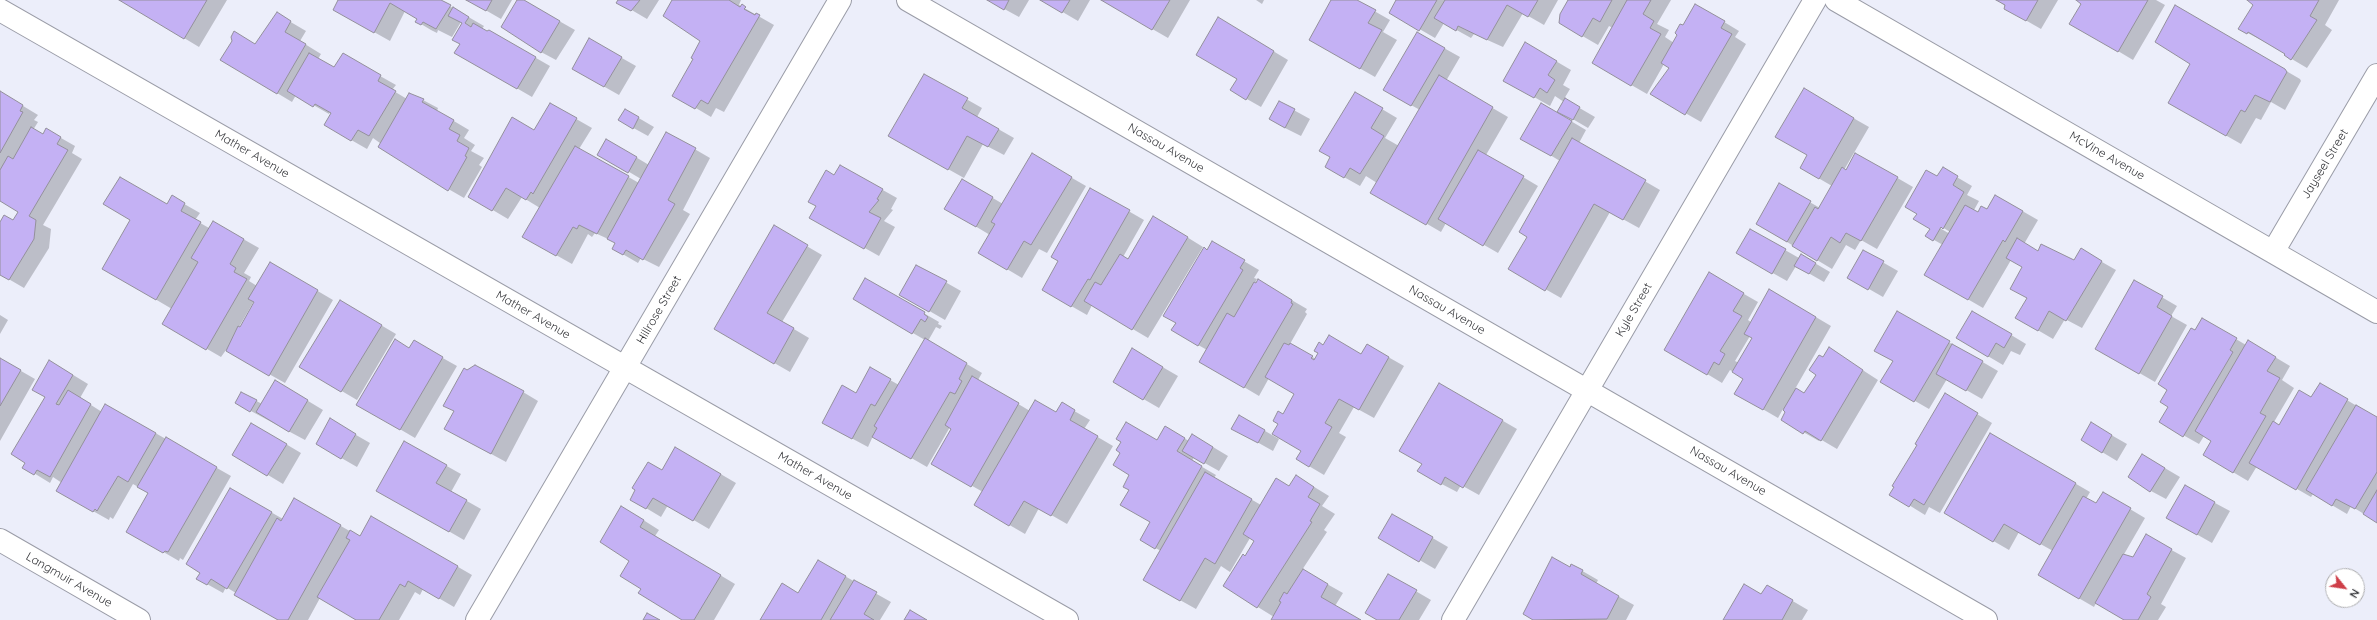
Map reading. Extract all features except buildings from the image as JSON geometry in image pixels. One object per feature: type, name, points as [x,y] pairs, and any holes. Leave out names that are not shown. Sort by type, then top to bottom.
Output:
[{"type":"street","name":"Hillrose Street","points":[[477,620],[626,368],[840,0]]},
{"type":"street","name":"Nassau Avenue","points":[[908,0],[1986,620]]},
{"type":"street","name":"Kyle Street","points":[[1453,620],[1815,0]]},
{"type":"street","name":"McVine Avenue","points":[[1836,0],[2377,312]]},
{"type":"street","name":"Mather Avenue","points":[[0,10],[1067,620]]},
{"type":"street","name":"Jayseel Street","points":[[2273,252],[2377,75]]},
{"type":"street","name":"Langmuir Avenue","points":[[0,540],[139,620]]}]
